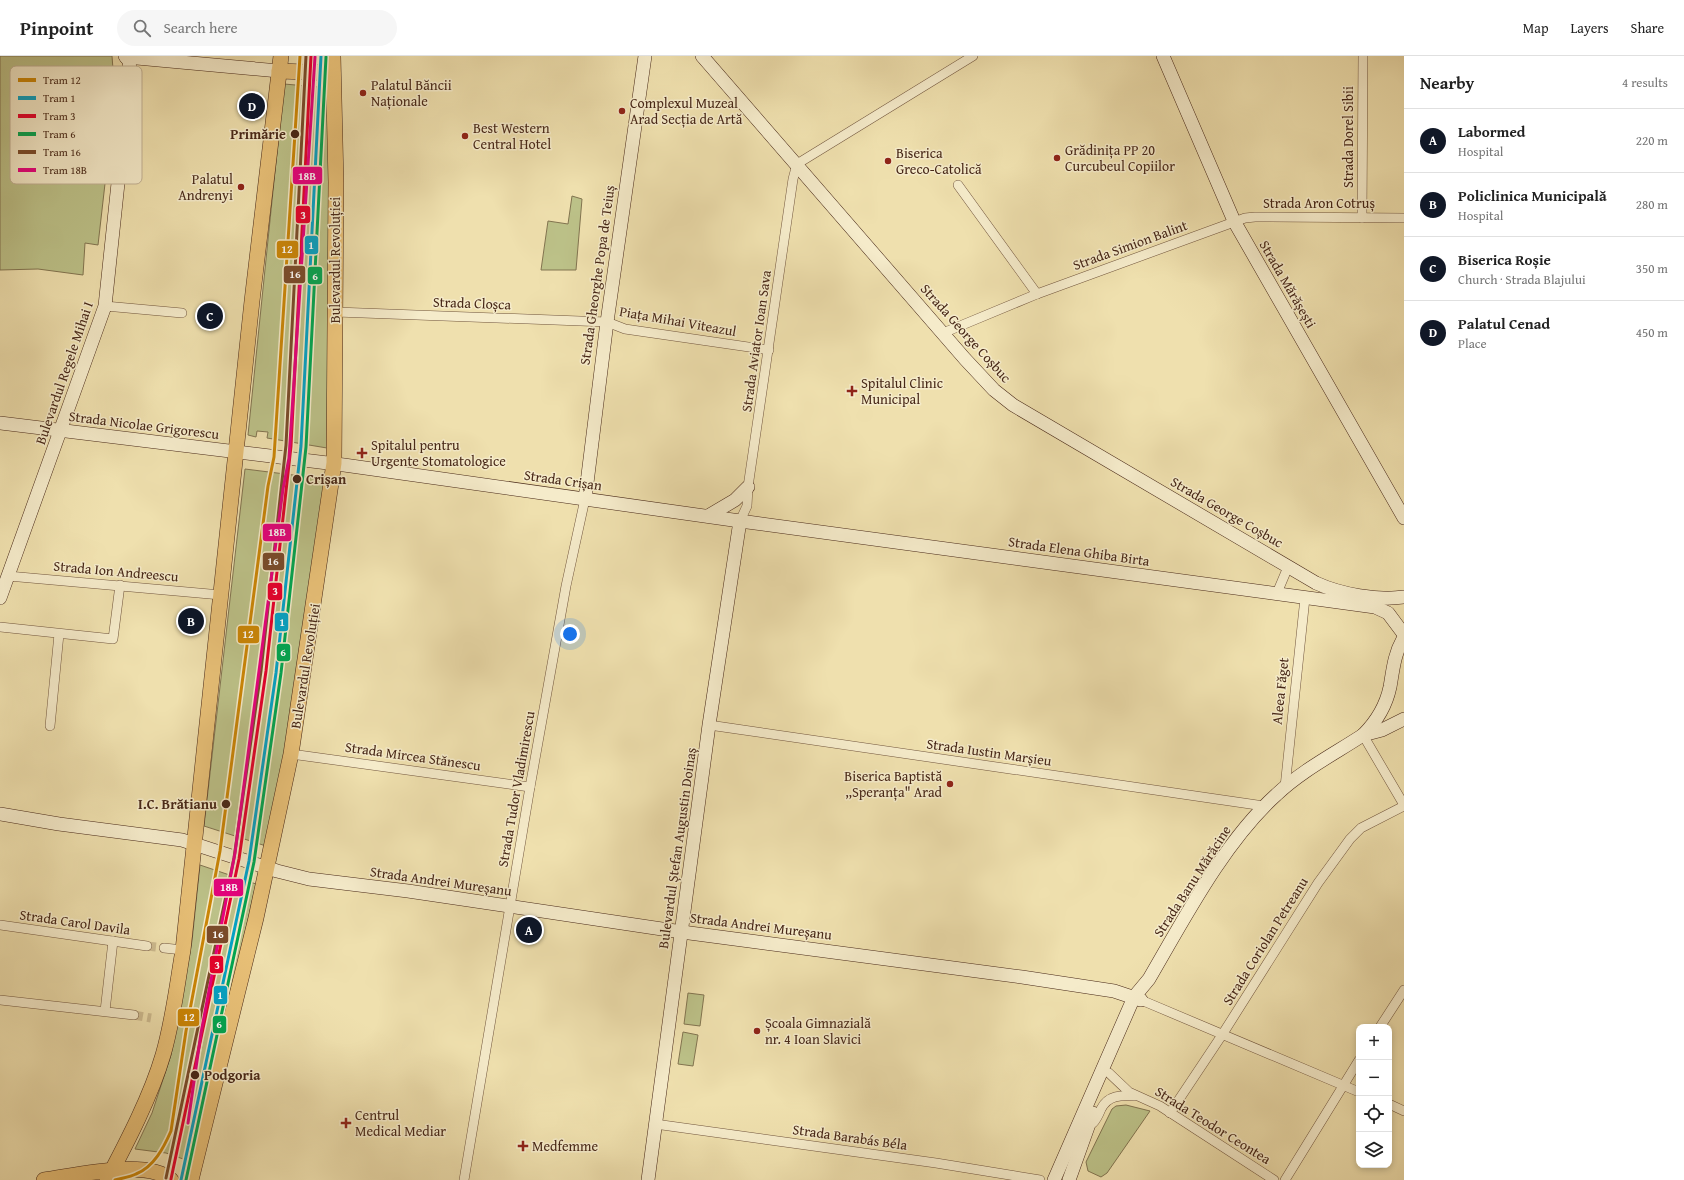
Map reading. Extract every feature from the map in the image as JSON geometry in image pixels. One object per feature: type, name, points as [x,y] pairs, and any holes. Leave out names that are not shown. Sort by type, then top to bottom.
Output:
[{"type":"main road","points":[[125,56],[280,63],[333,73]]},
{"type":"main road","name":"Bulevardul Regele Mihai I","points":[[125,56],[129,61],[130,66]]},
{"type":"main road","name":"Bulevardul Revoluției","points":[[191,1180],[267,868],[291,754],[334,464],[336,182],[333,56]]},
{"type":"main road","name":"Strada Gheorghe Popa de Teiuș","points":[[585,499],[607,322],[645,56]]},
{"type":"main road","name":"Strada George Coșbuc","points":[[702,56],[981,377],[994,390],[1018,408],[1316,584],[1329,589],[1376,598],[1404,597]]},
{"type":"main road","name":"Strada Mărășești","points":[[1163,56],[1234,222],[1404,518]]},
{"type":"main road","points":[[109,1175],[151,1088],[162,1056],[171,1021],[183,950],[220,595],[267,166],[280,63]]},
{"type":"main road","name":"Bulevardul Regele Mihai I","points":[[0,598],[62,430],[105,306],[118,184]]},
{"type":"main road","name":"Strada Nicolae Grigorescu","points":[[0,423],[236,452]]},
{"type":"main road","points":[[236,452],[334,464]]},
{"type":"main road","name":"Strada Crișan","points":[[334,464],[740,521]]},
{"type":"main road","points":[[708,516],[735,500],[748,487]]},
{"type":"main road","name":"Strada Elena Ghiba Birta","points":[[740,521],[1379,608],[1391,617],[1403,632]]},
{"type":"main road","name":"Bulevardul Ștefan Augustin Doinaș","points":[[648,1180],[709,725],[740,521]]},
{"type":"main road","points":[[1403,632],[1404,660]]},
{"type":"main road","name":"Strada Banu Mărăcine","points":[[1054,1180],[1137,998],[1226,853],[1264,806],[1285,787],[1363,736],[1373,725],[1381,712],[1390,689],[1395,654],[1403,632]]},
{"type":"main road","name":"Strada Banu Mărăcine","points":[[1363,736],[1382,730],[1404,719]]},
{"type":"main road","points":[[0,814],[195,844],[267,868]]},
{"type":"main road","name":"Strada Andrei Mureșanu","points":[[267,868],[309,879],[408,891],[682,932],[923,963],[1114,991],[1137,998]]},
{"type":"main road","name":"Strada Banu Mărăcine","points":[[1069,1180],[1137,998]]},
{"type":"main road","points":[[44,1180],[152,1170],[163,1174],[171,1180]]},
{"type":"street","points":[[797,164],[973,56]]},
{"type":"street","name":"Strada Dorel Sibii","points":[[1362,218],[1363,56]]},
{"type":"street","name":"Strada Aviator Ioan Sava","points":[[740,521],[747,506],[748,487],[793,179],[797,164]]},
{"type":"street","points":[[958,185],[1037,294]]},
{"type":"street","name":"Strada Aron Cotruș","points":[[1234,222],[1255,217],[1404,218]]},
{"type":"street","name":"Strada Simion Balint","points":[[943,333],[1037,294],[1234,222]]},
{"type":"street","points":[[105,306],[182,313]]},
{"type":"street","name":"Strada Cloșca","points":[[336,312],[607,322]]},
{"type":"street","name":"Piața Mihai Viteazul","points":[[607,322],[625,329],[769,350]]},
{"type":"street","name":"Strada Tudor Vladimirescu","points":[[464,1180],[530,787],[566,586],[585,499]]},
{"type":"street","points":[[1277,593],[1288,567]]},
{"type":"street","name":"Strada Ion Andreescu","points":[[8,576],[220,595]]},
{"type":"street","points":[[0,627],[113,639],[120,585]]},
{"type":"street","name":"Aleea Făget","points":[[1285,787],[1295,680],[1305,598]]},
{"type":"street","points":[[50,726],[59,634]]},
{"type":"street","name":"Strada Iustin Marșieu","points":[[709,725],[1264,806]]},
{"type":"street","name":"Strada Coriolan Petreanu","points":[[1170,1113],[1222,1035],[1318,883],[1350,839],[1361,828],[1404,806],[1363,736]]},
{"type":"street","name":"Strada Mircea Stănescu","points":[[291,754],[530,787]]},
{"type":"street","name":"Strada Carol Davila","points":[[0,925],[147,946]]},
{"type":"street","points":[[105,1011],[113,941]]},
{"type":"street","points":[[164,948],[183,950]]},
{"type":"street","points":[[1382,1024],[1404,990]]},
{"type":"street","points":[[1137,998],[1356,1091]]},
{"type":"street","points":[[0,1000],[134,1015]]},
{"type":"street","points":[[1285,1180],[1356,1065]]},
{"type":"street","name":"Strada Teodor Ceontea","points":[[1109,1073],[1123,1088],[1170,1113],[1274,1180]]},
{"type":"street","name":"Strada Teodor Ceontea","points":[[1088,1126],[1096,1120],[1108,1099],[1120,1096],[1136,1096]]},
{"type":"street","points":[[1392,1105],[1404,1111]]},
{"type":"street","name":"Strada Barabás Béla","points":[[655,1124],[936,1163],[1040,1180]]},
{"type":"green space","points":[[0,56],[112,56],[113,66],[10,66],[10,184],[105,184],[98,245],[85,243],[83,275],[38,269],[0,270]]},
{"type":"green space","points":[[284,84],[330,88],[327,448],[267,438],[268,432],[257,431],[256,437],[248,435]]},
{"type":"green space","points":[[572,196],[582,199],[576,270],[541,270],[548,221],[568,224]]},
{"type":"green space","points":[[245,469],[325,479],[288,748],[266,846],[204,826]]},
{"type":"green space","points":[[200,865],[256,884],[220,1044],[189,1161],[166,1153],[135,1149],[152,1113],[171,1055],[192,941]]},
{"type":"green space","points":[[688,993],[704,995],[700,1026],[684,1024]]},
{"type":"green space","points":[[683,1032],[698,1035],[693,1066],[678,1064]]},
{"type":"green space","points":[[1126,1105],[1150,1111],[1107,1173],[1101,1177],[1088,1171],[1086,1162],[1112,1109],[1116,1106]]},
{"type":"tunnel","points":[[147,946],[164,948]]},
{"type":"tunnel","points":[[134,1015],[151,1018]]},
{"type":"tram line","name":"12","points":[[115,1180],[134,1175],[148,1167],[162,1150],[171,1131],[186,1031],[220,851],[268,486],[274,457],[300,56]]},
{"type":"tram line","name":"16","points":[[166,1178],[234,858],[261,671],[286,445],[306,56]]},
{"type":"tram line","name":"3","points":[[171,1179],[239,859],[266,671],[291,446],[311,56]]},
{"type":"tram line","name":"1","points":[[181,1180],[249,861],[276,673],[301,446],[321,56]]},
{"type":"tram line","name":"18B","points":[[188,1123],[201,1033],[235,853],[283,489],[289,458],[315,57]]},
{"type":"tram line","name":"6","points":[[186,1180],[254,862],[281,673],[306,447],[326,57]]},
{"type":"place","name":"Palatul Băncii Naționale","points":[[363,93]]},
{"type":"place","name":"Palatul Cenad","points":[[252,106]]},
{"type":"place","name":"Complexul Muzeal Arad Secția de Artă","points":[[622,111]]},
{"type":"place","name":"Primărie","points":[[295,134]]},
{"type":"place","name":"Best Western Central Hotel","points":[[465,136]]},
{"type":"place","name":"Grădinița PP 20 Curcubeul Copiilor","points":[[1057,158]]},
{"type":"place","name":"Biserica Greco-Catolică","points":[[888,161]]},
{"type":"place","name":"Palatul Andrenyi","points":[[241,187]]},
{"type":"place","name":"Biserica Roșie","points":[[210,316]]},
{"type":"place","name":"Spitalul Clinic Municipal","points":[[852,391]]},
{"type":"place","name":"Spitalul pentru Urgente Stomatologice","points":[[362,453]]},
{"type":"place","name":"Crișan","points":[[297,479]]},
{"type":"place","name":"Policlinica Municipală","points":[[191,621]]},
{"type":"place","name":"Biserica Baptistă ,,Speranța\" Arad","points":[[950,784]]},
{"type":"place","name":"I.C. Brătianu","points":[[226,804]]},
{"type":"place","name":"Labormed","points":[[529,930]]},
{"type":"place","name":"Școala Gimnazială nr. 4 Ioan Slavici","points":[[757,1031]]},
{"type":"place","name":"Podgoria","points":[[195,1075]]},
{"type":"place","name":"Centrul Medical Mediar","points":[[346,1123]]},
{"type":"place","name":"Medfemme","points":[[523,1146]]}]
